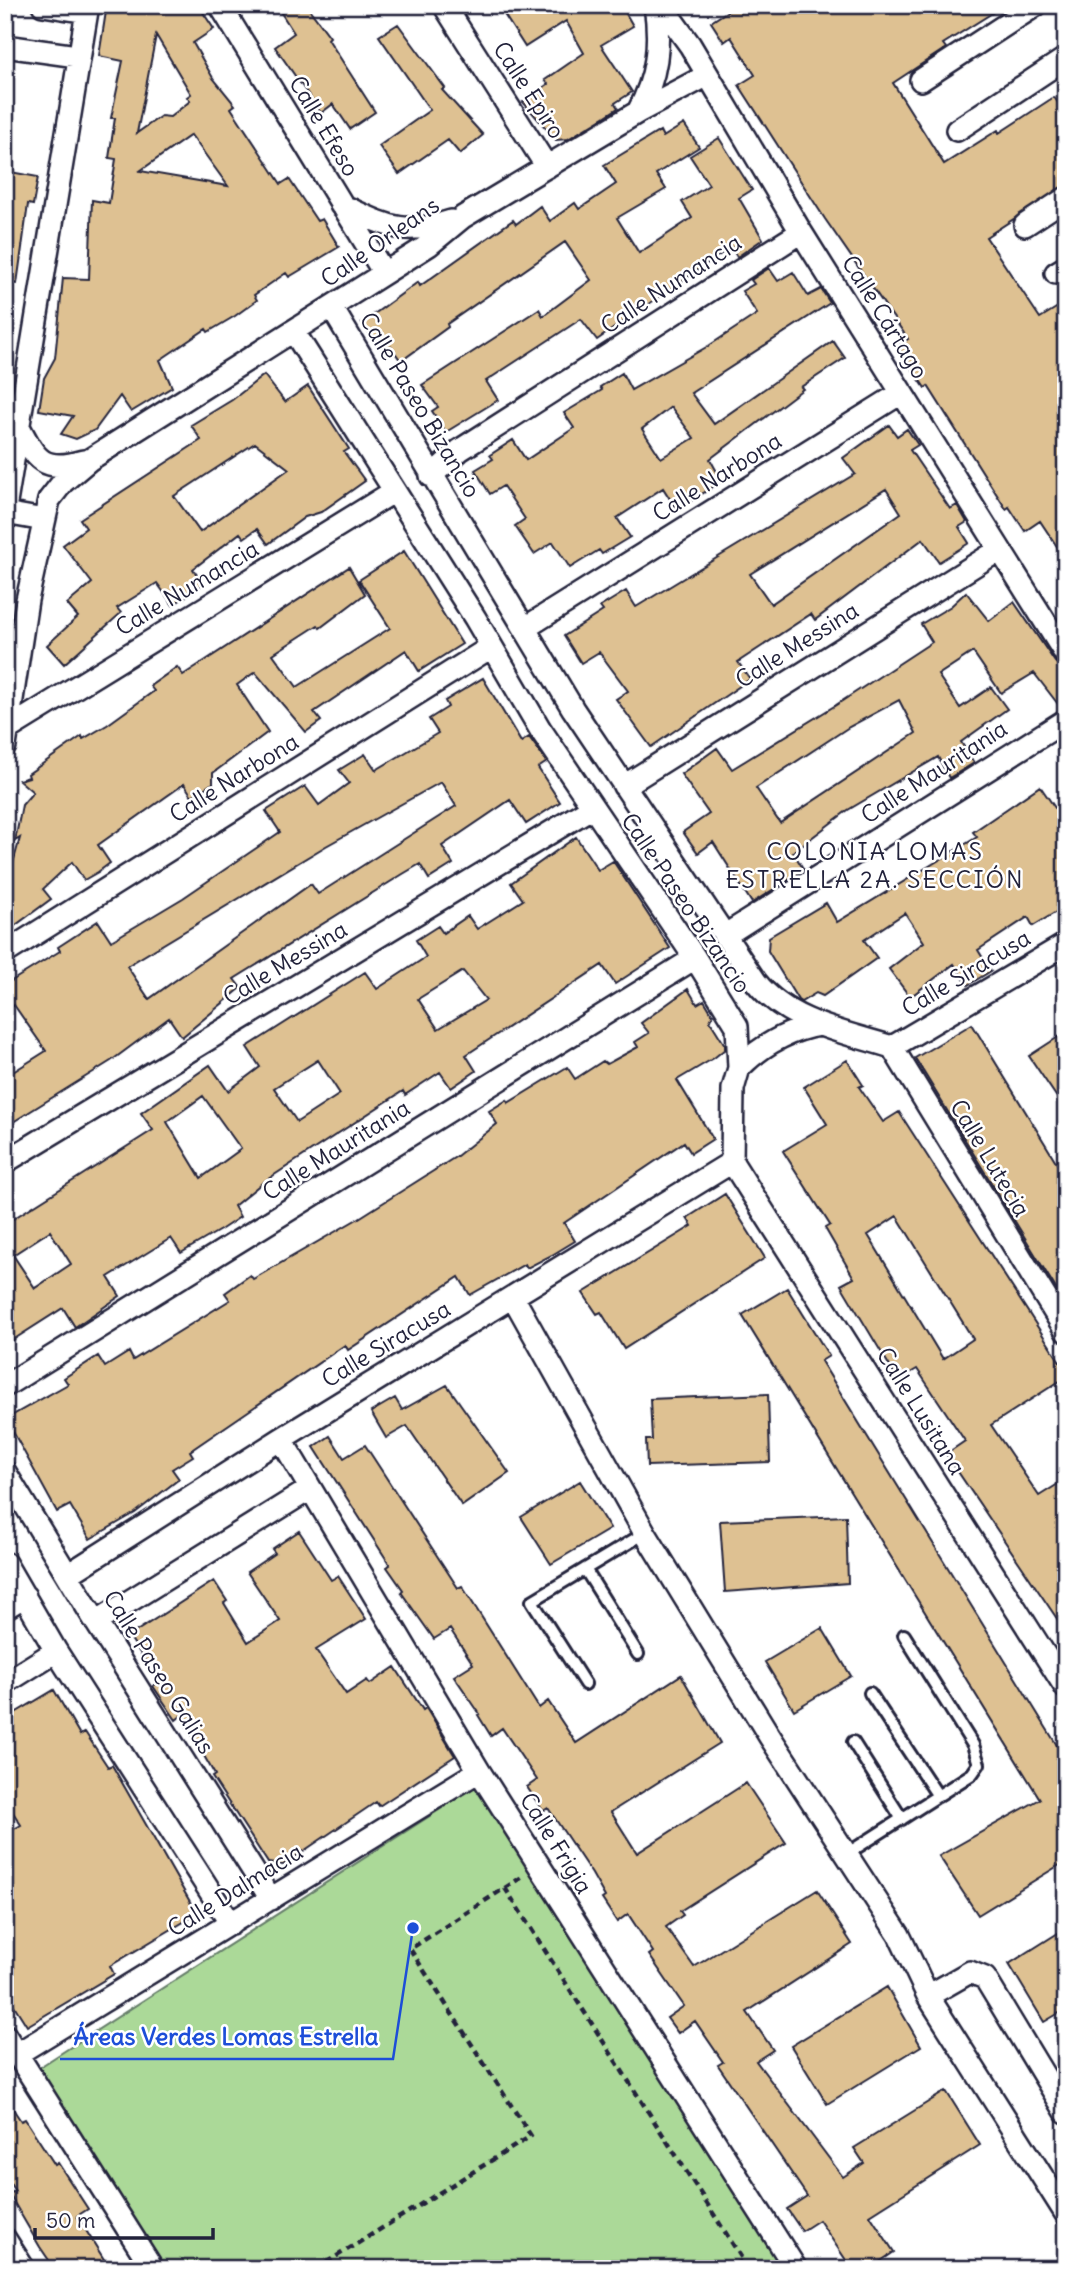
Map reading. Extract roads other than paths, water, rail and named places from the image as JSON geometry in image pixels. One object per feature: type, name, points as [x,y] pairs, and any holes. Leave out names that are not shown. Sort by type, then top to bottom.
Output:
[{"type":"street","points":[[43,5],[87,9],[17,423],[5,511],[44,520]]},
{"type":"street","name":"Calle Efeso","points":[[220,5],[384,273]]},
{"type":"street","name":"Calle Epiro","points":[[444,5],[547,167]]},
{"type":"street","points":[[921,80],[1036,5]]},
{"type":"street","name":"Calle Cártago","points":[[668,8],[801,232],[1066,655]]},
{"type":"street","name":"Calle Cártago","points":[[638,112],[656,69],[659,40],[668,8]]},
{"type":"street","points":[[5,47],[78,56]]},
{"type":"street","points":[[957,130],[1066,58]]},
{"type":"street","name":"Calle Orleans","points":[[89,460],[429,245],[463,217],[638,112],[706,76]]},
{"type":"street","points":[[1025,225],[1066,198]]},
{"type":"street","points":[[341,205],[401,229],[422,231],[463,217]]},
{"type":"street","name":"Calle Numancia","points":[[431,476],[460,450],[801,232]]},
{"type":"street","name":"Calle Paseo Bizancio","points":[[331,308],[573,709],[724,936],[766,994],[785,1008],[820,1025],[892,1047]]},
{"type":"street","name":"Calle Paseo Bizancio","points":[[294,332],[540,729],[695,958],[737,1026],[739,1068],[731,1110],[732,1162]]},
{"type":"street","name":"Calle Narbona","points":[[525,628],[901,393]]},
{"type":"street","points":[[17,423],[33,451],[49,467],[61,468],[89,460]]},
{"type":"street","points":[[7,738],[27,600],[49,500],[64,482],[89,460]]},
{"type":"street","name":"Calle Numancia","points":[[7,738],[393,492]]},
{"type":"street","name":"Calle Messina","points":[[624,786],[999,550]]},
{"type":"street","name":"Calle Narbona","points":[[5,953],[491,648]]},
{"type":"street","points":[[540,729],[573,709]]},
{"type":"street","name":"Calle Mauritania","points":[[724,936],[1066,720]]},
{"type":"street","name":"Calle Messina","points":[[5,1162],[591,808]]},
{"type":"street","name":"Calle Siracusa","points":[[892,1047],[1066,944]]},
{"type":"street","name":"Calle Mauritania","points":[[5,1386],[695,958]]},
{"type":"street","points":[[739,1068],[769,1044],[801,1029],[820,1025]]},
{"type":"street","name":"Calle Lutecia","points":[[892,1047],[1066,1331]]},
{"type":"street","name":"Calle Siracusa","points":[[69,1574],[281,1439],[732,1162]]},
{"type":"street","name":"Calle Lusitana","points":[[732,1162],[1066,1688]]},
{"type":"street","points":[[513,1297],[645,1533],[845,1855],[899,1934],[928,1996],[1066,2214]]},
{"type":"street","name":"Calle Frigia","points":[[281,1439],[479,1771],[796,2269]]},
{"type":"street","name":"Calle Paseo Galias","points":[[5,1472],[271,1899]]},
{"type":"street","points":[[96,1622],[310,1489]]},
{"type":"street","points":[[5,1563],[56,1651],[231,1924]]},
{"type":"street","points":[[5,1608],[25,1596]]},
{"type":"street","points":[[5,1684],[56,1651]]},
{"type":"street","name":"Calle Dalmacia","points":[[17,2054],[479,1771]]},
{"type":"street","points":[[928,1996],[970,1972],[985,1978],[1066,2112]]},
{"type":"street","points":[[5,2035],[153,2269]]},
{"type":"street","points":[[5,2239],[24,2269]]},
{"type":"lane","points":[[585,1684],[532,1601],[645,1533]]},
{"type":"lane","points":[[585,1569],[638,1654]]},
{"type":"lane","points":[[845,1855],[972,1773],[979,1764],[973,1745],[904,1635]]},
{"type":"lane","points":[[870,1693],[938,1796]]},
{"type":"lane","points":[[853,1742],[902,1819]]},
{"type":"place","name":"Áreas Verdes Lomas Estrella","points":[[413,1928]]},
{"type":"district","name":"COLONIA LOMAS ESTRELLA 2A. SECCIÓN","points":[[875,866]]}]
